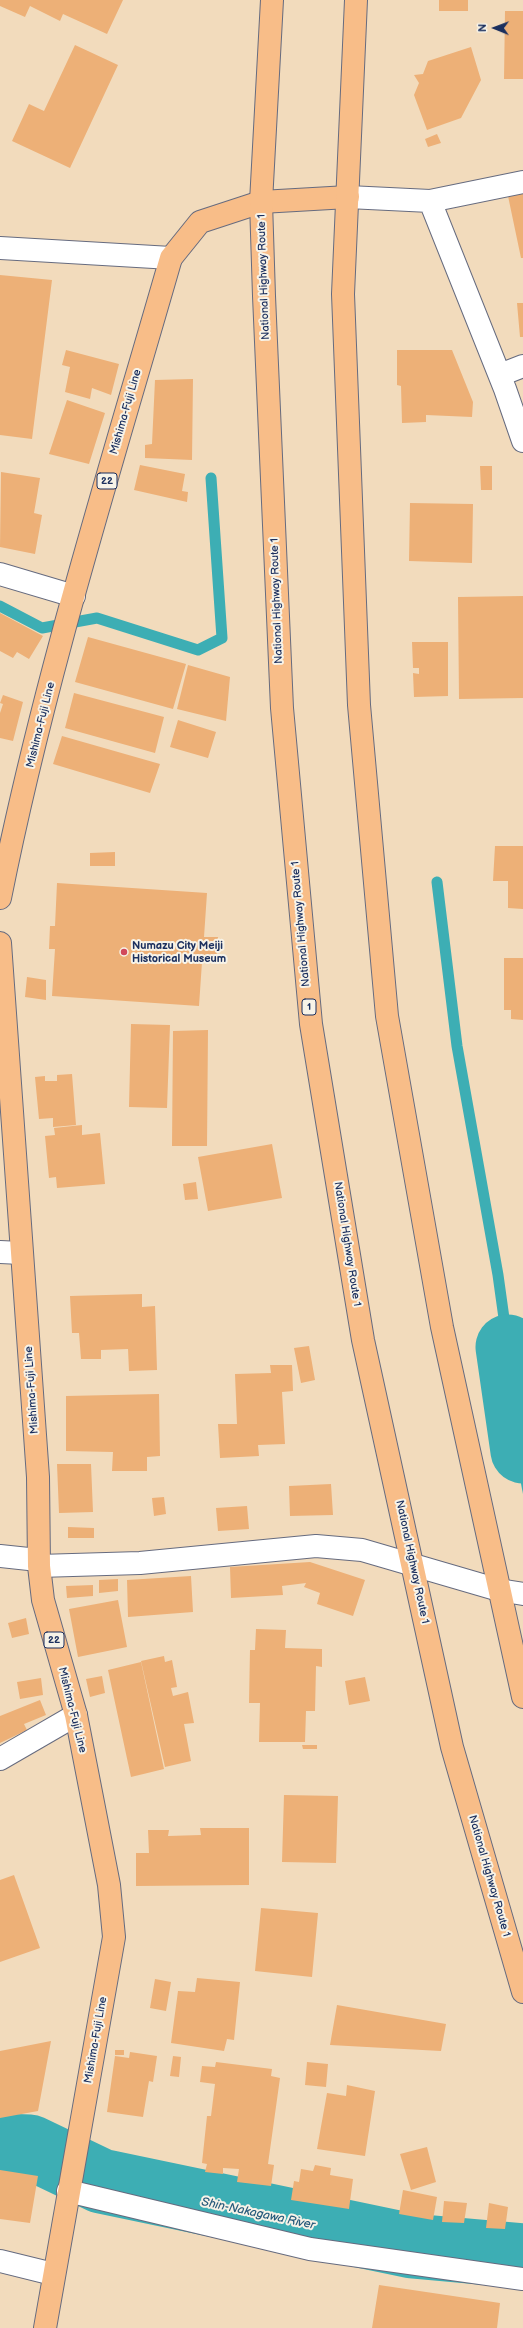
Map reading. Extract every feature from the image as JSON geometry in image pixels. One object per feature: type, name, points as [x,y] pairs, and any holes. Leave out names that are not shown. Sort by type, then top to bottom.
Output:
[{"type":"main road","name":"National Highway Route 1","points":[[272,0],[261,202],[282,708],[310,1024],[363,1340],[452,1747],[523,1992]]},
{"type":"main road","points":[[356,0],[343,294],[359,706],[387,1016],[442,1327],[512,1592],[523,1697]]},
{"type":"main road","name":"Mishima-Fuji Line","points":[[0,898],[13,833],[74,596],[171,258],[200,222],[261,202],[348,197]]},
{"type":"main road","name":"Mishima-Fuji Line","points":[[0,943],[38,1477],[38,1563],[43,1600],[76,1715],[109,1885],[114,1937],[53,2274],[45,2328]]},
{"type":"street","points":[[348,197],[430,201],[523,182]]},
{"type":"street","points":[[430,201],[500,375],[523,441]]},
{"type":"street","points":[[0,248],[171,258]]},
{"type":"street","points":[[500,375],[523,366]]},
{"type":"street","points":[[0,574],[74,596]]},
{"type":"street","points":[[0,1252],[21,1253]]},
{"type":"street","points":[[0,1556],[38,1563],[140,1563],[316,1546],[362,1550],[512,1592]]},
{"type":"street","points":[[0,1759],[76,1715]]},
{"type":"street","points":[[68,2191],[310,2249],[523,2279]]},
{"type":"street","points":[[0,2261],[53,2274]]},
{"type":"water","points":[[521,1356],[523,1365],[523,1494],[500,1376]]},
{"type":"building","points":[[0,0],[123,0],[107,34],[63,14],[60,21],[30,6],[25,17],[0,6]]},
{"type":"building","points":[[439,0],[468,0],[468,11],[439,11]]},
{"type":"building","points":[[505,11],[523,11],[523,79],[504,79]]},
{"type":"building","points":[[75,45],[118,65],[70,168],[12,141],[29,104],[44,111]]},
{"type":"building","points":[[471,47],[481,80],[461,118],[427,130],[414,95],[419,83],[414,75],[423,74],[428,61]]},
{"type":"building","points":[[437,134],[441,143],[428,147],[425,139]]},
{"type":"building","points":[[523,193],[523,258],[521,258],[508,196]]},
{"type":"building","points":[[0,275],[52,280],[32,439],[0,435]]},
{"type":"building","points":[[517,303],[523,303],[523,337],[520,337]]},
{"type":"building","points":[[66,350],[119,364],[111,395],[92,388],[90,399],[65,392],[70,367],[62,365]]},
{"type":"building","points":[[397,350],[452,350],[473,402],[472,417],[426,415],[426,422],[402,423],[401,386],[397,385]]},
{"type":"building","points":[[193,379],[192,460],[145,458],[145,445],[152,444],[155,380]]},
{"type":"building","points":[[67,400],[105,413],[89,464],[49,454]]},
{"type":"building","points":[[140,465],[185,474],[182,491],[188,492],[187,502],[134,490]]},
{"type":"building","points":[[480,466],[492,466],[492,490],[481,490]]},
{"type":"building","points":[[1,472],[40,478],[34,513],[42,515],[35,554],[0,547]]},
{"type":"building","points":[[410,503],[473,504],[472,563],[409,561]]},
{"type":"building","points":[[523,596],[523,698],[459,699],[458,597]]},
{"type":"building","points":[[0,613],[43,636],[29,659],[17,652],[13,658],[0,651]]},
{"type":"building","points":[[88,637],[186,664],[173,709],[75,682]]},
{"type":"building","points":[[412,642],[448,642],[448,696],[414,697],[413,673],[419,674],[419,668],[413,668]]},
{"type":"building","points":[[188,665],[230,677],[226,721],[177,709]]},
{"type":"building","points":[[74,693],[164,717],[155,753],[65,728]]},
{"type":"building","points":[[3,695],[23,702],[13,741],[0,738],[0,713],[3,704],[0,703]]},
{"type":"building","points":[[178,720],[216,732],[208,758],[170,747]]},
{"type":"building","points":[[62,736],[160,764],[150,793],[53,764]]},
{"type":"building","points":[[495,846],[523,846],[523,909],[508,908],[508,881],[493,881]]},
{"type":"building","points":[[115,852],[115,866],[90,866],[90,853]]},
{"type":"building","points":[[57,883],[207,893],[204,937],[218,937],[216,963],[202,962],[199,1006],[52,996],[55,949],[49,949],[50,926],[55,926]]},
{"type":"building","points":[[504,958],[523,958],[523,1020],[511,1019],[511,1010],[504,1010]]},
{"type":"building","points":[[27,977],[46,980],[46,1000],[25,997]]},
{"type":"building","points":[[131,1024],[170,1025],[167,1108],[129,1107]]},
{"type":"building","points":[[208,1030],[207,1146],[172,1146],[173,1031]]},
{"type":"building","points":[[72,1074],[76,1125],[53,1127],[53,1118],[39,1119],[35,1077],[45,1076],[45,1081],[57,1081],[57,1075]]},
{"type":"building","points":[[82,1125],[82,1135],[100,1133],[105,1184],[57,1188],[56,1177],[49,1178],[45,1136],[55,1135],[54,1128]]},
{"type":"building","points":[[272,1144],[282,1198],[208,1211],[198,1157]]},
{"type":"building","points":[[196,1182],[198,1199],[185,1200],[183,1184]]},
{"type":"building","points":[[142,1294],[142,1307],[155,1306],[157,1370],[129,1371],[128,1349],[101,1350],[101,1359],[81,1359],[79,1333],[72,1333],[70,1296]]},
{"type":"building","points":[[309,1346],[315,1380],[301,1383],[294,1348]]},
{"type":"building","points":[[270,1365],[292,1365],[293,1391],[282,1392],[285,1444],[258,1445],[259,1456],[220,1458],[218,1424],[237,1424],[235,1374],[271,1373]]},
{"type":"building","points":[[159,1394],[160,1456],[147,1457],[147,1471],[112,1471],[113,1452],[66,1451],[66,1396]]},
{"type":"building","points":[[57,1464],[91,1464],[93,1512],[59,1513]]},
{"type":"building","points":[[331,1484],[333,1515],[290,1516],[289,1486]]},
{"type":"building","points":[[164,1497],[166,1514],[154,1516],[152,1498]]},
{"type":"building","points":[[247,1506],[249,1529],[218,1531],[216,1508]]},
{"type":"building","points":[[68,1527],[94,1528],[94,1538],[68,1538]]},
{"type":"building","points":[[310,1562],[365,1580],[353,1616],[317,1604],[320,1593],[304,1587],[306,1583],[282,1586],[283,1595],[231,1598],[230,1567]]},
{"type":"building","points":[[191,1576],[193,1612],[128,1617],[127,1580]]},
{"type":"building","points":[[118,1579],[118,1591],[99,1593],[99,1580]]},
{"type":"building","points":[[93,1585],[93,1596],[67,1598],[66,1586]]},
{"type":"building","points":[[118,1600],[127,1647],[78,1657],[69,1609]]},
{"type":"building","points":[[26,1618],[29,1634],[12,1638],[8,1623]]},
{"type":"building","points":[[256,1629],[286,1630],[285,1648],[322,1649],[322,1667],[316,1666],[315,1711],[306,1711],[305,1742],[259,1742],[260,1703],[249,1703],[250,1650],[255,1650]]},
{"type":"building","points":[[164,1656],[165,1662],[172,1660],[177,1687],[171,1688],[173,1696],[188,1692],[194,1723],[184,1724],[191,1761],[165,1767],[141,1661]]},
{"type":"building","points":[[141,1662],[164,1769],[131,1777],[108,1670]]},
{"type":"building","points":[[102,1676],[105,1693],[90,1697],[86,1679]]},
{"type":"building","points":[[365,1677],[370,1701],[349,1705],[345,1681]]},
{"type":"building","points":[[41,1678],[43,1695],[20,1699],[17,1682]]},
{"type":"building","points":[[40,1700],[46,1715],[24,1724],[27,1730],[0,1743],[0,1716]]},
{"type":"building","points":[[302,1745],[317,1745],[317,1749],[303,1749]]},
{"type":"building","points":[[284,1795],[338,1796],[336,1863],[282,1862]]},
{"type":"building","points":[[200,1828],[249,1828],[249,1885],[136,1886],[136,1853],[149,1853],[148,1830],[169,1830],[168,1836],[201,1835]]},
{"type":"building","points":[[14,1875],[40,1948],[0,1962],[0,1880]]},
{"type":"building","points":[[261,1908],[318,1913],[312,1977],[255,1971]]},
{"type":"building","points":[[197,1978],[240,1982],[234,2040],[227,2039],[224,2051],[171,2043],[178,1991],[195,1992]]},
{"type":"building","points":[[155,1979],[171,1982],[166,2011],[150,2008]]},
{"type":"building","points":[[337,2005],[446,2024],[441,2051],[330,2045]]},
{"type":"building","points":[[51,2041],[38,2111],[0,2118],[0,2051]]},
{"type":"building","points":[[115,2050],[124,2050],[124,2055],[115,2055]]},
{"type":"building","points":[[130,2052],[157,2056],[153,2082],[149,2081],[143,2117],[107,2112],[115,2056],[129,2058]]},
{"type":"building","points":[[173,2056],[181,2057],[179,2077],[170,2076]]},
{"type":"building","points":[[216,2062],[272,2069],[271,2076],[280,2078],[268,2164],[274,2165],[271,2186],[237,2182],[239,2169],[223,2168],[223,2174],[205,2172],[207,2164],[202,2163],[207,2116],[211,2116],[215,2084],[200,2082],[202,2066],[215,2067]]},
{"type":"building","points":[[307,2062],[328,2064],[326,2087],[305,2085]]},
{"type":"building","points":[[347,2085],[375,2091],[365,2156],[317,2149],[327,2093],[346,2096]]},
{"type":"building","points":[[427,2147],[436,2182],[411,2190],[400,2154]]},
{"type":"building","points":[[315,2165],[331,2168],[330,2175],[353,2179],[349,2209],[291,2200],[294,2181],[299,2182],[301,2169],[313,2171]]},
{"type":"building","points":[[0,2170],[38,2176],[30,2223],[0,2219]]},
{"type":"building","points":[[403,2190],[437,2197],[433,2220],[399,2214]]},
{"type":"building","points":[[444,2201],[467,2203],[464,2223],[442,2222]]},
{"type":"building","points":[[489,2203],[508,2207],[505,2229],[486,2228]]},
{"type":"building","points":[[379,2285],[500,2303],[497,2328],[372,2328]]},
{"type":"waterway","points":[[0,606],[42,628],[97,618],[198,650],[222,638],[211,478]]},
{"type":"waterway","points":[[437,882],[457,1046],[498,1275],[508,1347]]},
{"type":"waterway","points":[[508,1347],[523,1451]]},
{"type":"waterway","name":"Shin-Nakagawa River","points":[[0,2146],[30,2147],[101,2181],[412,2246],[523,2256]]},
{"type":"place","name":"Numazu City Meiji Historical Museum","points":[[124,952]]}]
